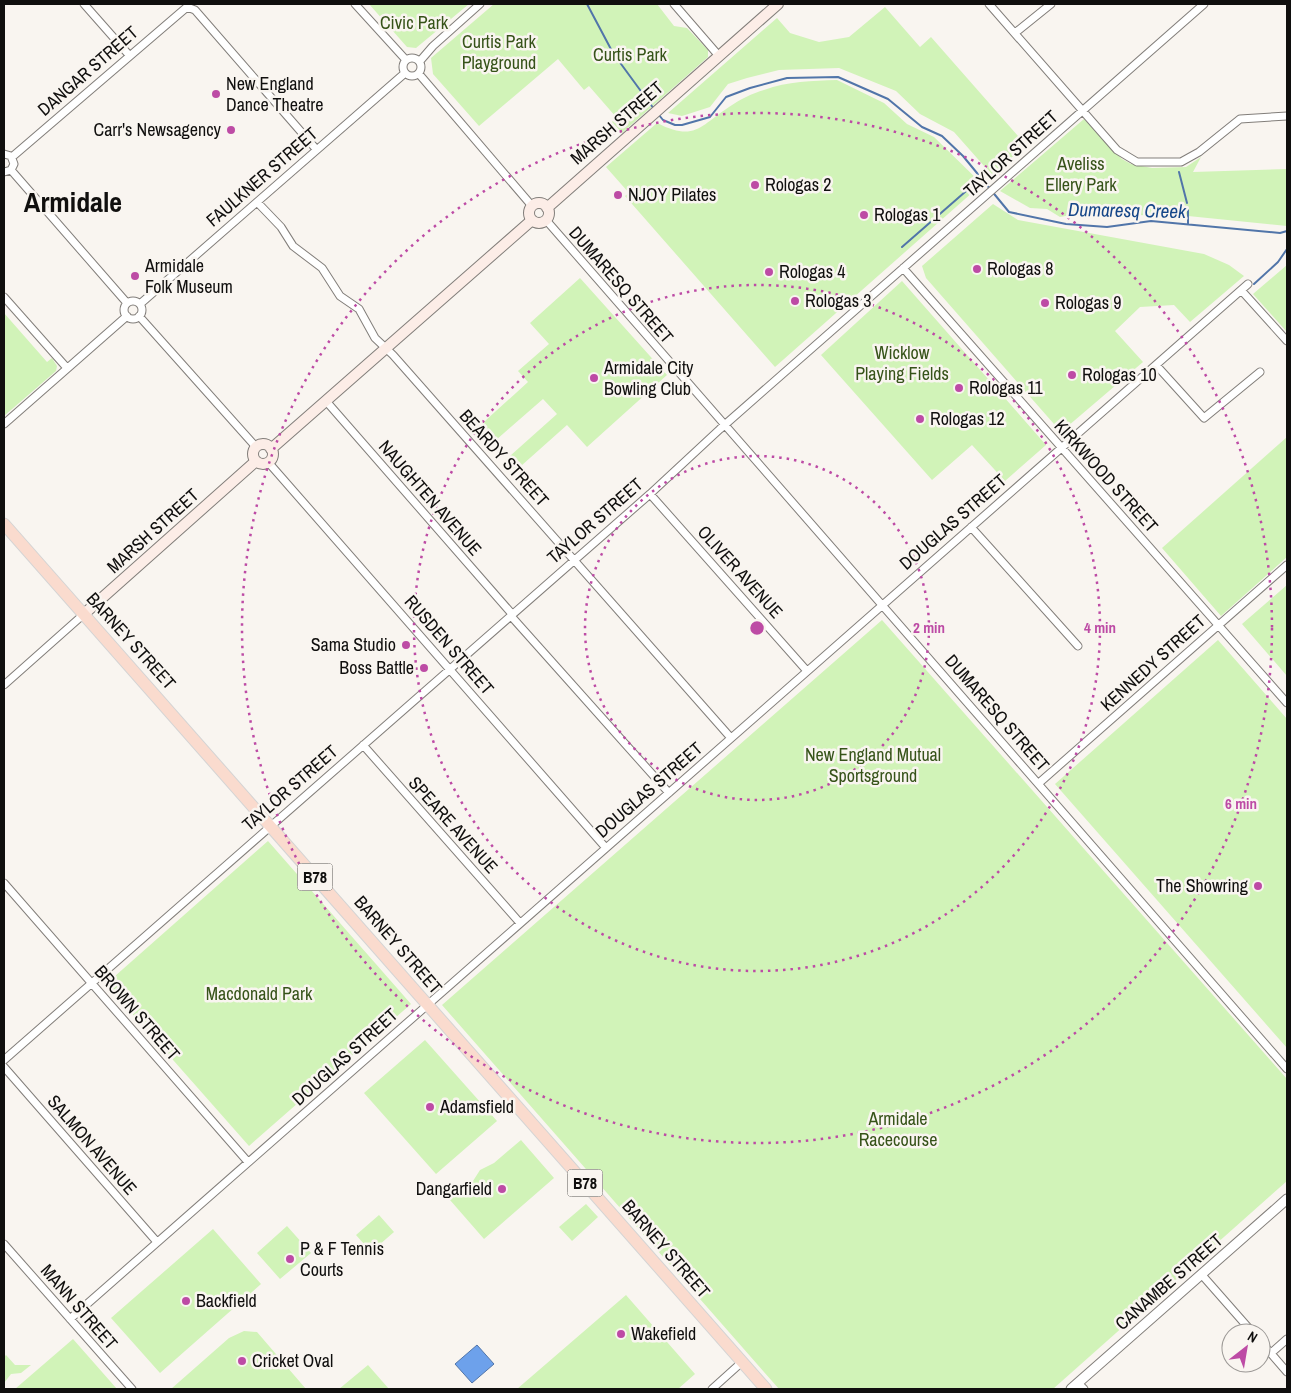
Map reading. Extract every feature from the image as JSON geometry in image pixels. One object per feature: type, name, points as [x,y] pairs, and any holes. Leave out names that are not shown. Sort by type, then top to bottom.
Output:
[{"type":"main road","name":"MARSH STREET","points":[[547,208],[627,135],[778,4]]},
{"type":"main road","points":[[542,204],[547,208],[548,215],[546,220],[538,223],[532,220],[529,213],[532,206],[542,204]]},
{"type":"main road","points":[[271,449],[434,305],[441,302],[532,220]]},
{"type":"main road","points":[[265,445],[271,449],[272,455],[268,462],[262,464],[256,461],[253,454],[256,447],[265,445]]},
{"type":"main road","name":"MARSH STREET","points":[[84,614],[256,461]]},
{"type":"main road","name":"BARNEY STREET","points":[[4,524],[766,1389]]},
{"type":"street","points":[[84,4],[129,55]]},
{"type":"street","points":[[355,4],[406,60]]},
{"type":"street","points":[[420,61],[433,46],[480,4]]},
{"type":"street","points":[[674,4],[719,56]]},
{"type":"street","points":[[989,4],[1123,154],[1138,162],[1181,162],[1190,158],[1240,119],[1287,116]]},
{"type":"street","points":[[1016,33],[1050,4]]},
{"type":"street","name":"TAYLOR STREET","points":[[4,1060],[650,494],[725,425],[1204,4]]},
{"type":"street","name":"DANGAR STREET","points":[[12,157],[184,8],[190,7],[195,10],[316,149]]},
{"type":"street","points":[[413,58],[420,61],[422,68],[418,74],[412,77],[405,73],[403,66],[406,60],[413,58]]},
{"type":"street","name":"FAULKNER STREET","points":[[140,304],[405,73]]},
{"type":"street","points":[[418,74],[532,206]]},
{"type":"street","points":[[4,154],[12,157],[14,164],[7,171],[127,302]]},
{"type":"street","name":"BEARDY STREET","points":[[257,202],[281,227],[293,246],[322,268],[340,296],[359,309],[374,338],[393,355],[731,738]]},
{"type":"street","name":"DUMARESQ STREET","points":[[546,220],[1287,1069]]},
{"type":"street","name":"KIRKWOOD STREET","points":[[903,268],[1287,703]]},
{"type":"street","name":"DOUGLAS STREET","points":[[70,1319],[1248,284]]},
{"type":"street","points":[[1241,290],[1287,341]]},
{"type":"street","points":[[4,297],[67,368]]},
{"type":"street","points":[[133,301],[140,304],[142,309],[139,316],[131,319],[127,316],[124,311],[127,302],[133,301]]},
{"type":"street","points":[[4,424],[127,316]]},
{"type":"street","points":[[139,316],[256,447]]},
{"type":"street","points":[[1156,365],[1204,418],[1260,372]]},
{"type":"street","name":"NAUGHTEN AVENUE","points":[[326,401],[669,793]]},
{"type":"street","name":"RUSDEN STREET","points":[[268,462],[606,848]]},
{"type":"street","name":"OLIVER AVENUE","points":[[650,494],[807,671]]},
{"type":"street","points":[[971,527],[1078,646]]},
{"type":"street","name":"KENNEDY STREET","points":[[1039,783],[1287,565]]},
{"type":"street","name":"MARSH STREET","points":[[4,685],[84,614]]},
{"type":"street","name":"SPEARE AVENUE","points":[[363,745],[520,923]]},
{"type":"street","name":"BROWN STREET","points":[[4,883],[248,1162]]},
{"type":"street","name":"SALMON AVENUE","points":[[4,1067],[157,1242]]},
{"type":"street","name":"CANAMBE STREET","points":[[1078,1387],[1287,1200]]},
{"type":"street","name":"MANN STREET","points":[[4,1244],[132,1389]]},
{"type":"street","points":[[1202,1275],[1244,1323]]},
{"type":"street","points":[[1287,1339],[1271,1353],[1287,1372]]},
{"type":"street","points":[[712,1389],[742,1362]]},
{"type":"green space","name":"Civic Park","points":[[369,4],[469,4],[416,48],[407,47]]},
{"type":"green space","name":"Curtis Park","points":[[494,4],[657,4],[674,26],[687,28],[708,50],[708,57],[622,133],[612,122],[616,117],[589,86],[584,90],[558,59],[479,126],[433,74],[431,58]]},
{"type":"green space","points":[[885,7],[920,47],[931,37],[1026,145],[992,175],[954,132],[920,114],[896,91],[839,68],[779,70],[747,78],[728,84],[710,107],[682,116],[668,113],[777,18],[790,33],[819,42],[849,37]]},
{"type":"green space","points":[[837,80],[884,103],[907,124],[934,137],[982,184],[775,367],[625,196],[629,193],[606,167],[657,123],[670,129],[689,131],[703,125],[737,102],[760,91],[791,83]]},
{"type":"green space","name":"Aveliss Ellery Park","points":[[1084,119],[1122,159],[1131,164],[1152,168],[1186,167],[1201,157],[1193,172],[1287,169],[1287,226],[1188,216],[1077,214],[1060,217],[1047,209],[1030,208],[1000,191]]},
{"type":"green space","name":"Wicklow Playing Fields","points":[[993,204],[1018,220],[1204,254],[1229,265],[1244,276],[1190,322],[1174,305],[1140,307],[1115,331],[1143,362],[1061,432],[926,278],[922,266]]},
{"type":"green space","points":[[1287,265],[1287,332],[1253,294]]},
{"type":"green space","name":"Armidale City Bowling Club","points":[[580,278],[667,375],[587,447],[567,425],[512,474],[502,463],[557,414],[543,399],[488,447],[474,431],[528,382],[518,371],[549,344],[530,323]]},
{"type":"green space","name":"Wicklow Playing Fields","points":[[902,281],[1046,445],[1005,481],[972,445],[932,480],[821,355]]},
{"type":"green space","points":[[4,313],[47,362],[52,358],[57,366],[56,371],[4,416]]},
{"type":"green space","points":[[1287,437],[1287,557],[1221,616],[1162,548]]},
{"type":"green space","points":[[1287,585],[1287,676],[1242,624]]},
{"type":"green space","name":"Armidale Racecourse","points":[[882,620],[1287,1079],[1287,1181],[1053,1389],[779,1389],[442,1005]]},
{"type":"green space","points":[[1218,640],[1287,719],[1287,1048],[1055,784]]},
{"type":"green space","name":"Macdonald Park","points":[[268,841],[411,1004],[249,1146],[106,984]]},
{"type":"green space","name":"Adamsfield","points":[[425,1040],[497,1121],[436,1174],[364,1093]]},
{"type":"green space","name":"Dangarfield","points":[[521,1140],[554,1178],[484,1239],[450,1200],[473,1181],[480,1170],[494,1163]]},
{"type":"green space","points":[[586,1204],[598,1217],[572,1241],[559,1227]]},
{"type":"green space","points":[[379,1215],[394,1232],[371,1252],[356,1235]]},
{"type":"green space","points":[[287,1226],[311,1253],[280,1279],[257,1253]]},
{"type":"green space","name":"Backfield","points":[[213,1229],[261,1284],[160,1373],[111,1318]]},
{"type":"green space","name":"Wakefield","points":[[626,1295],[695,1374],[678,1389],[517,1389]]},
{"type":"green space","name":"Cricket Oval","points":[[244,1331],[257,1332],[306,1389],[171,1389],[229,1338]]},
{"type":"green space","points":[[73,1339],[117,1389],[15,1389]]},
{"type":"green space","points":[[6,1355],[15,1365],[31,1365],[21,1373],[11,1374],[4,1383],[4,1357]]},
{"type":"green space","points":[[368,1365],[389,1389],[339,1389]]},
{"type":"water","points":[[477,1345],[494,1364],[472,1383],[455,1364]]},
{"type":"waterway","name":"Dumaresq Creek","points":[[587,4],[613,53],[654,109]]},
{"type":"waterway","name":"Dumaresq Creek","points":[[659,115],[663,120],[675,125],[682,125],[710,117],[726,97],[750,88],[787,78],[838,77],[888,99],[922,127],[942,136],[963,156],[1009,212],[1066,224],[1107,227],[1151,221],[1280,233],[1287,231]]},
{"type":"waterway","points":[[1179,172],[1187,203]]},
{"type":"waterway","points":[[902,247],[981,178]]},
{"type":"waterway","points":[[1188,210],[1188,224]]},
{"type":"waterway","points":[[1254,284],[1278,262],[1287,249]]},
{"type":"place","name":"New England Dance Theatre","points":[[216,94]]},
{"type":"place","name":"Carr's Newsagency","points":[[231,130]]},
{"type":"place","name":"Rologas 2","points":[[755,185]]},
{"type":"place","name":"NJOY Pilates","points":[[618,195]]},
{"type":"place","name":"Rologas 1","points":[[864,215]]},
{"type":"place","name":"Rologas 8","points":[[977,269]]},
{"type":"place","name":"Rologas 4","points":[[769,272]]},
{"type":"place","name":"Armidale Folk Museum","points":[[135,276]]},
{"type":"place","name":"Rologas 3","points":[[795,301]]},
{"type":"place","name":"Rologas 9","points":[[1045,303]]},
{"type":"place","name":"Rologas 10","points":[[1072,375]]},
{"type":"place","name":"Armidale City Bowling Club","points":[[594,378]]},
{"type":"place","name":"Rologas 11","points":[[959,388]]},
{"type":"place","name":"Rologas 12","points":[[920,419]]},
{"type":"place","name":"Sama Studio","points":[[406,645]]},
{"type":"place","name":"Boss Battle","points":[[424,668]]},
{"type":"place","name":"The Showring","points":[[1258,886]]},
{"type":"place","name":"Adamsfield","points":[[430,1107]]},
{"type":"place","name":"Dangarfield","points":[[502,1189]]},
{"type":"place","name":"P & F Tennis Courts","points":[[290,1259]]},
{"type":"place","name":"Backfield","points":[[186,1301]]},
{"type":"place","name":"Wakefield","points":[[621,1334]]},
{"type":"place","name":"Cricket Oval","points":[[242,1361]]},
{"type":"district","name":"Armidale","points":[[73,202]]},
{"type":"park label","name":"Curtis Park Playground","points":[[499,52]]},
{"type":"park label","name":"New England Mutual Sportsground","points":[[873,765]]}]
